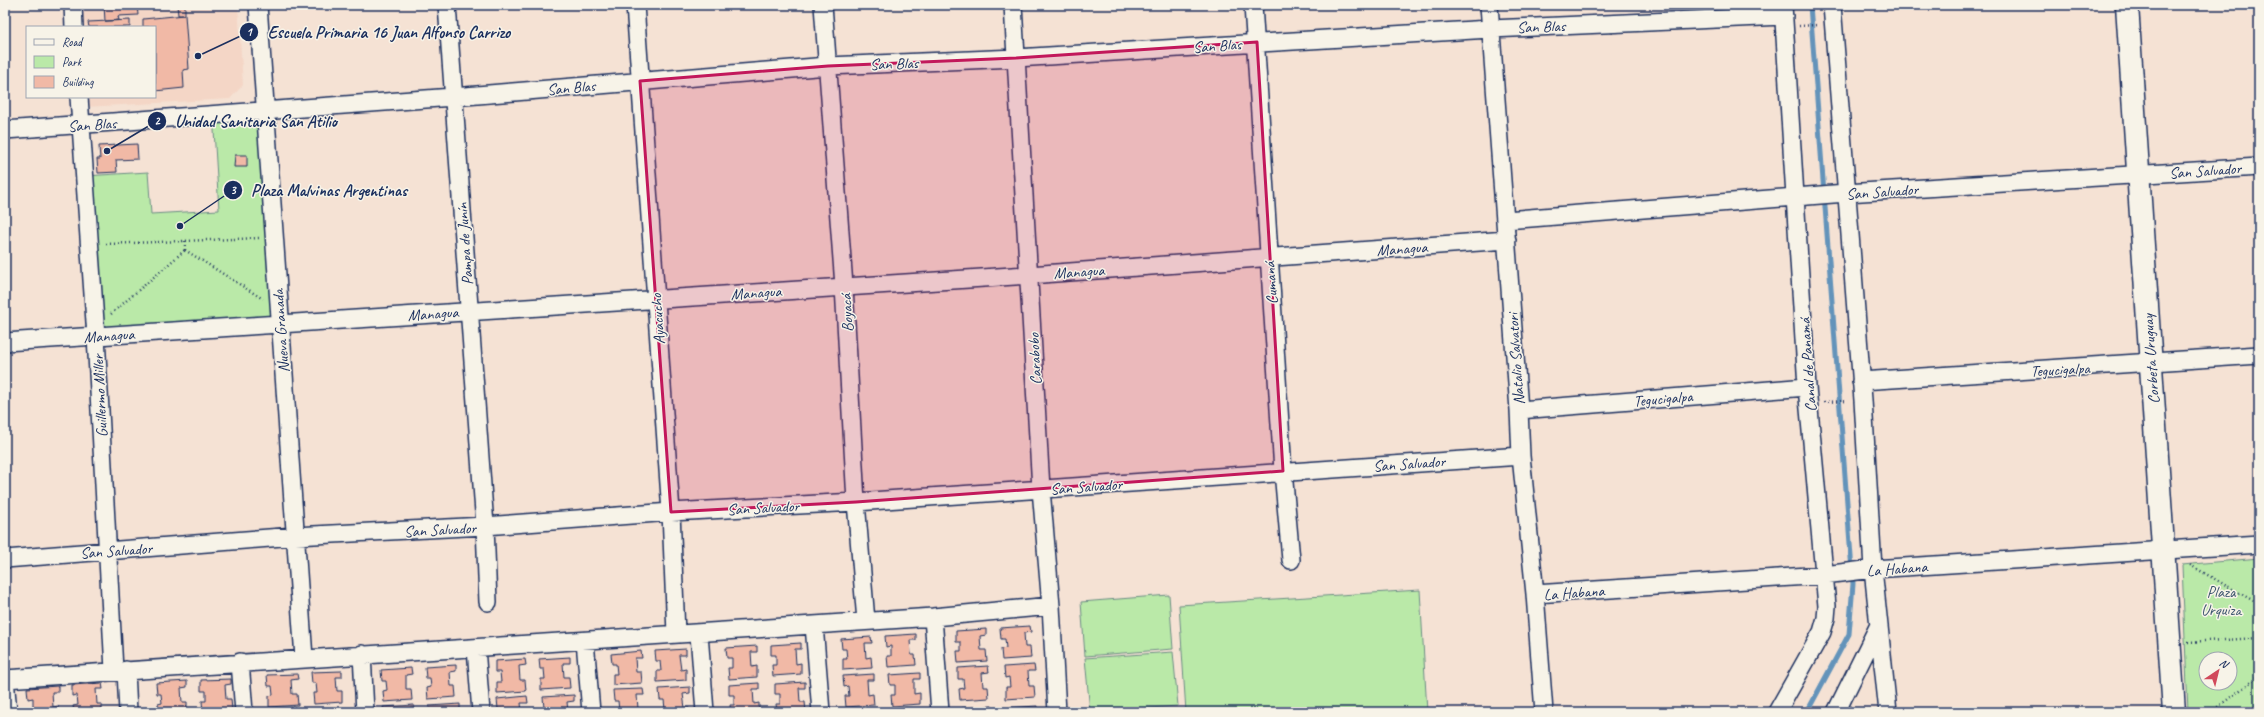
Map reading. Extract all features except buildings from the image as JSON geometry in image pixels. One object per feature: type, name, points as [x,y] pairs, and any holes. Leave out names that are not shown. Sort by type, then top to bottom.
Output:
[{"type":"street","points":[[72,5],[74,26]]},
{"type":"street","name":"Nueva Granada","points":[[258,5],[273,238],[304,658]]},
{"type":"street","name":"Pampa de Junín","points":[[447,5],[468,311],[485,526],[488,602]]},
{"type":"street","name":"Ayacucho","points":[[636,5],[640,81],[671,512],[676,634]]},
{"type":"street","name":"Boyacá","points":[[823,5],[844,286],[856,502],[866,621]]},
{"type":"street","name":"Carabobo","points":[[1013,5],[1041,489],[1051,606],[1057,712]]},
{"type":"street","name":"Cumaná","points":[[1253,5],[1257,42],[1283,471],[1291,560]]},
{"type":"street","name":"Natalio Salvatori","points":[[1489,5],[1507,240],[1521,456],[1535,594],[1544,712]]},
{"type":"street","points":[[1832,5],[1863,400],[1873,569],[1888,712]]},
{"type":"street","name":"Corbeta Uruguay","points":[[2127,5],[2174,712]]},
{"type":"street","name":"San Blas","points":[[5,130],[453,97],[828,66],[1016,58],[1490,28],[1784,16]]},
{"type":"street","name":"Canal de Panamá","points":[[1777,712],[1822,632],[1826,618],[1824,574],[1808,395],[1784,16]]},
{"type":"street","name":"Guillermo Miller","points":[[79,98],[90,244],[108,551],[120,670],[128,712]]},
{"type":"street","name":"San Salvador","points":[[1505,220],[1846,193],[2259,167]]},
{"type":"street","name":"Managua","points":[[5,342],[95,332],[279,317],[468,311],[1029,275],[1507,240]]},
{"type":"street","name":"Tegucigalpa","points":[[1861,380],[2151,363],[2259,355]]},
{"type":"street","name":"Tegucigalpa","points":[[1519,410],[1808,395]]},
{"type":"street","name":"San Salvador","points":[[5,559],[295,536],[485,526],[671,512],[856,502],[1283,471],[1521,456]]},
{"type":"street","name":"La Habana","points":[[1535,594],[1824,574],[1873,569],[2259,544]]},
{"type":"street","points":[[8,712],[5,679],[362,654],[586,641],[676,634],[699,634],[934,617],[1051,606]]},
{"type":"street","points":[[934,617],[940,712]]},
{"type":"street","points":[[814,625],[821,712]]},
{"type":"street","points":[[1836,712],[1878,627]]},
{"type":"street","points":[[699,634],[705,712]]},
{"type":"street","points":[[586,641],[591,712]]},
{"type":"street","points":[[476,648],[481,712]]},
{"type":"street","points":[[362,654],[365,712]]},
{"type":"street","points":[[240,662],[244,712]]},
{"type":"path","points":[[1784,16],[1834,23]]},
{"type":"path","points":[[90,244],[273,238]]},
{"type":"path","points":[[95,332],[185,250],[185,241]]},
{"type":"path","points":[[185,250],[279,317]]},
{"type":"path","points":[[1808,395],[1863,400]]},
{"type":"path","points":[[2163,551],[2259,604]]},
{"type":"path","points":[[2169,643],[2259,638]]},
{"type":"path","points":[[2211,712],[2259,676]]},
{"type":"highlighted area","points":[[1257,42],[1283,471],[856,502],[671,512],[640,81],[828,66],[1016,58]]},
{"type":"shaded area","points":[[79,5],[238,5],[243,85],[230,99],[85,107],[85,98],[156,98],[156,26],[81,26]]},
{"type":"green space","points":[[265,111],[279,324],[96,336],[85,176],[148,172],[151,214],[219,210],[213,114]]},
{"type":"green space","name":"Plaza Urquiza","points":[[2259,558],[2259,712],[2188,712],[2182,565]]},
{"type":"green space","points":[[1420,590],[1427,712],[1186,712],[1179,605]]},
{"type":"green space","points":[[1169,595],[1173,649],[1085,656],[1081,602]]},
{"type":"green space","points":[[1173,652],[1178,706],[1090,712],[1085,658]]},
{"type":"waterway","points":[[1807,712],[1849,634],[1853,584],[1810,5]]},
{"type":"place","name":"Escuela Primaria 16 Juan Alfonso Carrizo","points":[[198,56]]},
{"type":"place","name":"Unidad Sanitaria San Atilio","points":[[107,151]]},
{"type":"place","name":"Plaza Malvinas Argentinas","points":[[180,226]]}]
